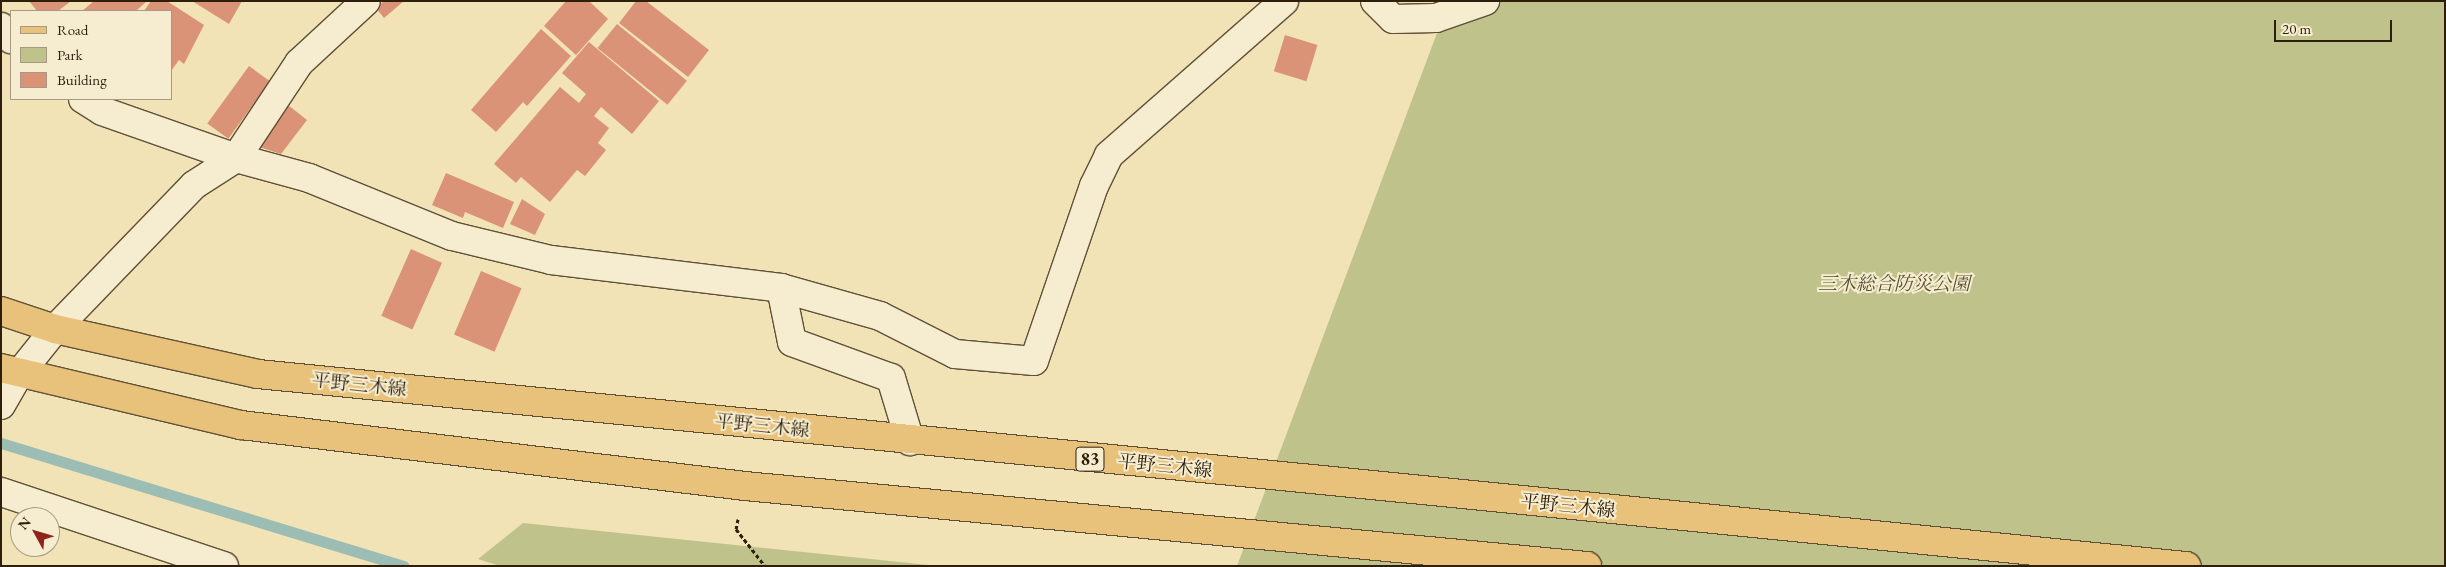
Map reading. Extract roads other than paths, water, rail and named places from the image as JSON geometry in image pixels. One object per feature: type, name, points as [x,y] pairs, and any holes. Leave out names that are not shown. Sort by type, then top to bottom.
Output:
[{"type":"main road","name":"平野三木線","points":[[1,311],[55,329],[258,374],[910,441],[2186,566]]},
{"type":"main road","points":[[10,371],[241,425],[745,486],[1587,566]]},
{"type":"street","points":[[1,405],[10,371],[55,329],[194,185],[236,158],[300,64],[366,1]]},
{"type":"street","points":[[85,100],[102,111],[236,158],[309,178],[452,236],[552,260],[781,288],[880,316],[955,354],[1034,361],[1094,186],[1110,155],[1284,1]]},
{"type":"street","points":[[1375,1],[1393,19],[1436,18],[1485,1]]},
{"type":"street","points":[[1,27],[10,38]]},
{"type":"street","points":[[781,288],[792,342],[891,378],[910,441]]},
{"type":"street","points":[[1,492],[224,566]]},
{"type":"waterway","points":[[1,443],[404,566]]},
{"type":"park label","name":"三木総合防災公園","points":[[1894,284]]}]
